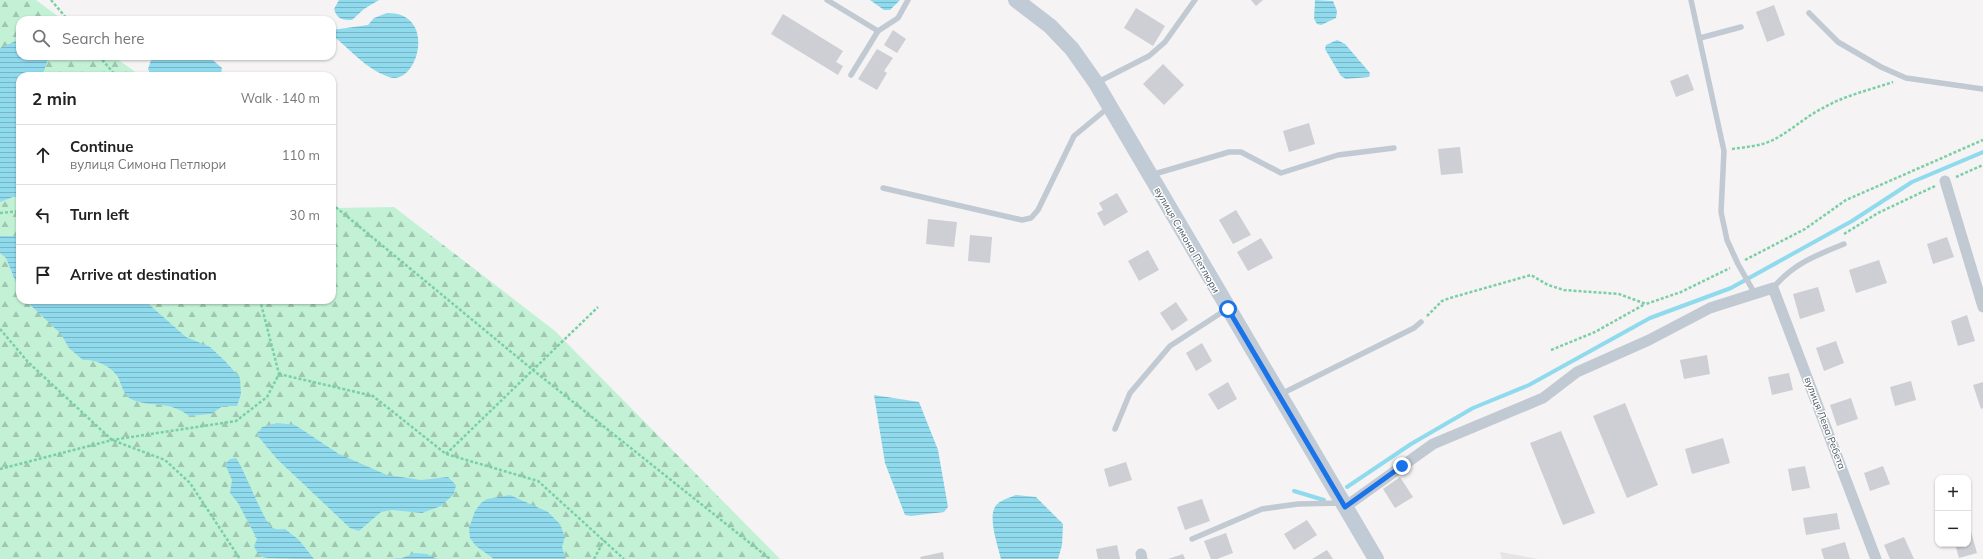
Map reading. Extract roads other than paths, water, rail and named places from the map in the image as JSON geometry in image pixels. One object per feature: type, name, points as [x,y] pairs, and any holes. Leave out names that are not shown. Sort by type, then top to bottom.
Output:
[{"type":"main road","name":"вулиця Симона Петлюри","points":[[1016,0],[1050,26],[1072,49],[1096,83],[1278,395],[1376,559]]},
{"type":"street","points":[[1945,181],[1983,308]]},
{"type":"street","points":[[1344,505],[1433,444],[1543,398],[1577,372],[1648,340],[1710,308],[1753,290],[1773,288]]},
{"type":"street","name":"вулиця Лева Ребета","points":[[1773,288],[1876,559]]},
{"type":"lane","points":[[827,0],[878,31]]},
{"type":"lane","points":[[851,75],[878,31],[898,18],[908,0]]},
{"type":"lane","points":[[1096,83],[1149,56],[1165,42],[1195,0]]},
{"type":"lane","points":[[1691,0],[1724,151],[1721,212],[1727,240],[1738,264],[1753,290]]},
{"type":"lane","points":[[1809,13],[1838,42],[1881,67],[1906,78],[1983,88]]},
{"type":"lane","points":[[1700,38],[1741,26]]},
{"type":"lane","points":[[883,188],[1022,220],[1031,218],[1038,210],[1074,136],[1109,107]]},
{"type":"lane","points":[[1149,175],[1228,152],[1241,152],[1281,173],[1338,155],[1394,148]]},
{"type":"lane","points":[[1773,288],[1785,274],[1800,263],[1844,244]]},
{"type":"lane","points":[[1115,429],[1130,393],[1170,346],[1228,309]]},
{"type":"lane","points":[[1278,395],[1414,328],[1421,322]]},
{"type":"lane","points":[[1192,538],[1262,509],[1298,504],[1344,505]]},
{"type":"water","points":[[339,0],[379,0],[364,9],[352,20],[338,17],[334,9]]},
{"type":"water","points":[[870,0],[900,0],[890,10],[884,10]]},
{"type":"water","points":[[1315,0],[1333,1],[1337,11],[1336,18],[1321,25],[1317,24],[1314,19]]},
{"type":"water","points":[[387,13],[403,16],[413,24],[418,35],[418,48],[415,61],[408,71],[399,77],[389,77],[381,74],[359,59],[336,39],[336,29],[368,25],[374,18]]},
{"type":"water","points":[[1337,40],[1345,44],[1370,73],[1369,77],[1346,79],[1341,76],[1325,49],[1326,45]]},
{"type":"water","points":[[16,41],[16,60],[48,60],[43,72],[16,72],[16,197],[0,202],[0,48]]},
{"type":"water","points":[[151,60],[213,60],[222,68],[221,72],[149,72],[148,69]]},
{"type":"water","points":[[0,236],[16,236],[16,282],[6,258],[0,253]]},
{"type":"water","points":[[29,304],[149,304],[186,337],[210,347],[240,378],[241,394],[237,406],[223,406],[211,414],[189,416],[182,411],[168,406],[147,404],[133,400],[127,396],[123,390],[115,373],[103,364],[83,360],[69,348],[61,334]]},
{"type":"water","points":[[874,395],[919,402],[938,450],[948,507],[944,512],[911,516],[905,515],[885,463]]},
{"type":"water","points":[[277,423],[295,425],[339,454],[387,475],[421,480],[448,477],[456,485],[454,494],[441,506],[422,513],[392,510],[381,512],[359,531],[350,528],[277,459],[257,435],[262,427]]},
{"type":"water","points":[[236,458],[269,524],[274,529],[285,529],[299,540],[314,559],[267,558],[258,554],[254,546],[257,539],[238,503],[230,493],[232,480],[225,464],[230,459]]},
{"type":"water","points":[[510,495],[548,512],[560,524],[565,537],[562,547],[566,559],[494,559],[476,546],[470,538],[469,528],[475,511],[481,503],[487,499]]},
{"type":"water","points":[[1016,495],[1036,497],[1063,524],[1062,545],[1058,559],[1001,559],[994,533],[993,512],[999,503]]},
{"type":"water","points":[[415,553],[427,554],[437,559],[389,559],[402,558]]},
{"type":"waterway","points":[[1347,487],[1411,444],[1473,408],[1529,385],[1650,318],[1731,288],[1852,221],[1912,182],[1983,152]]},
{"type":"waterway","points":[[1294,491],[1324,500]]}]
